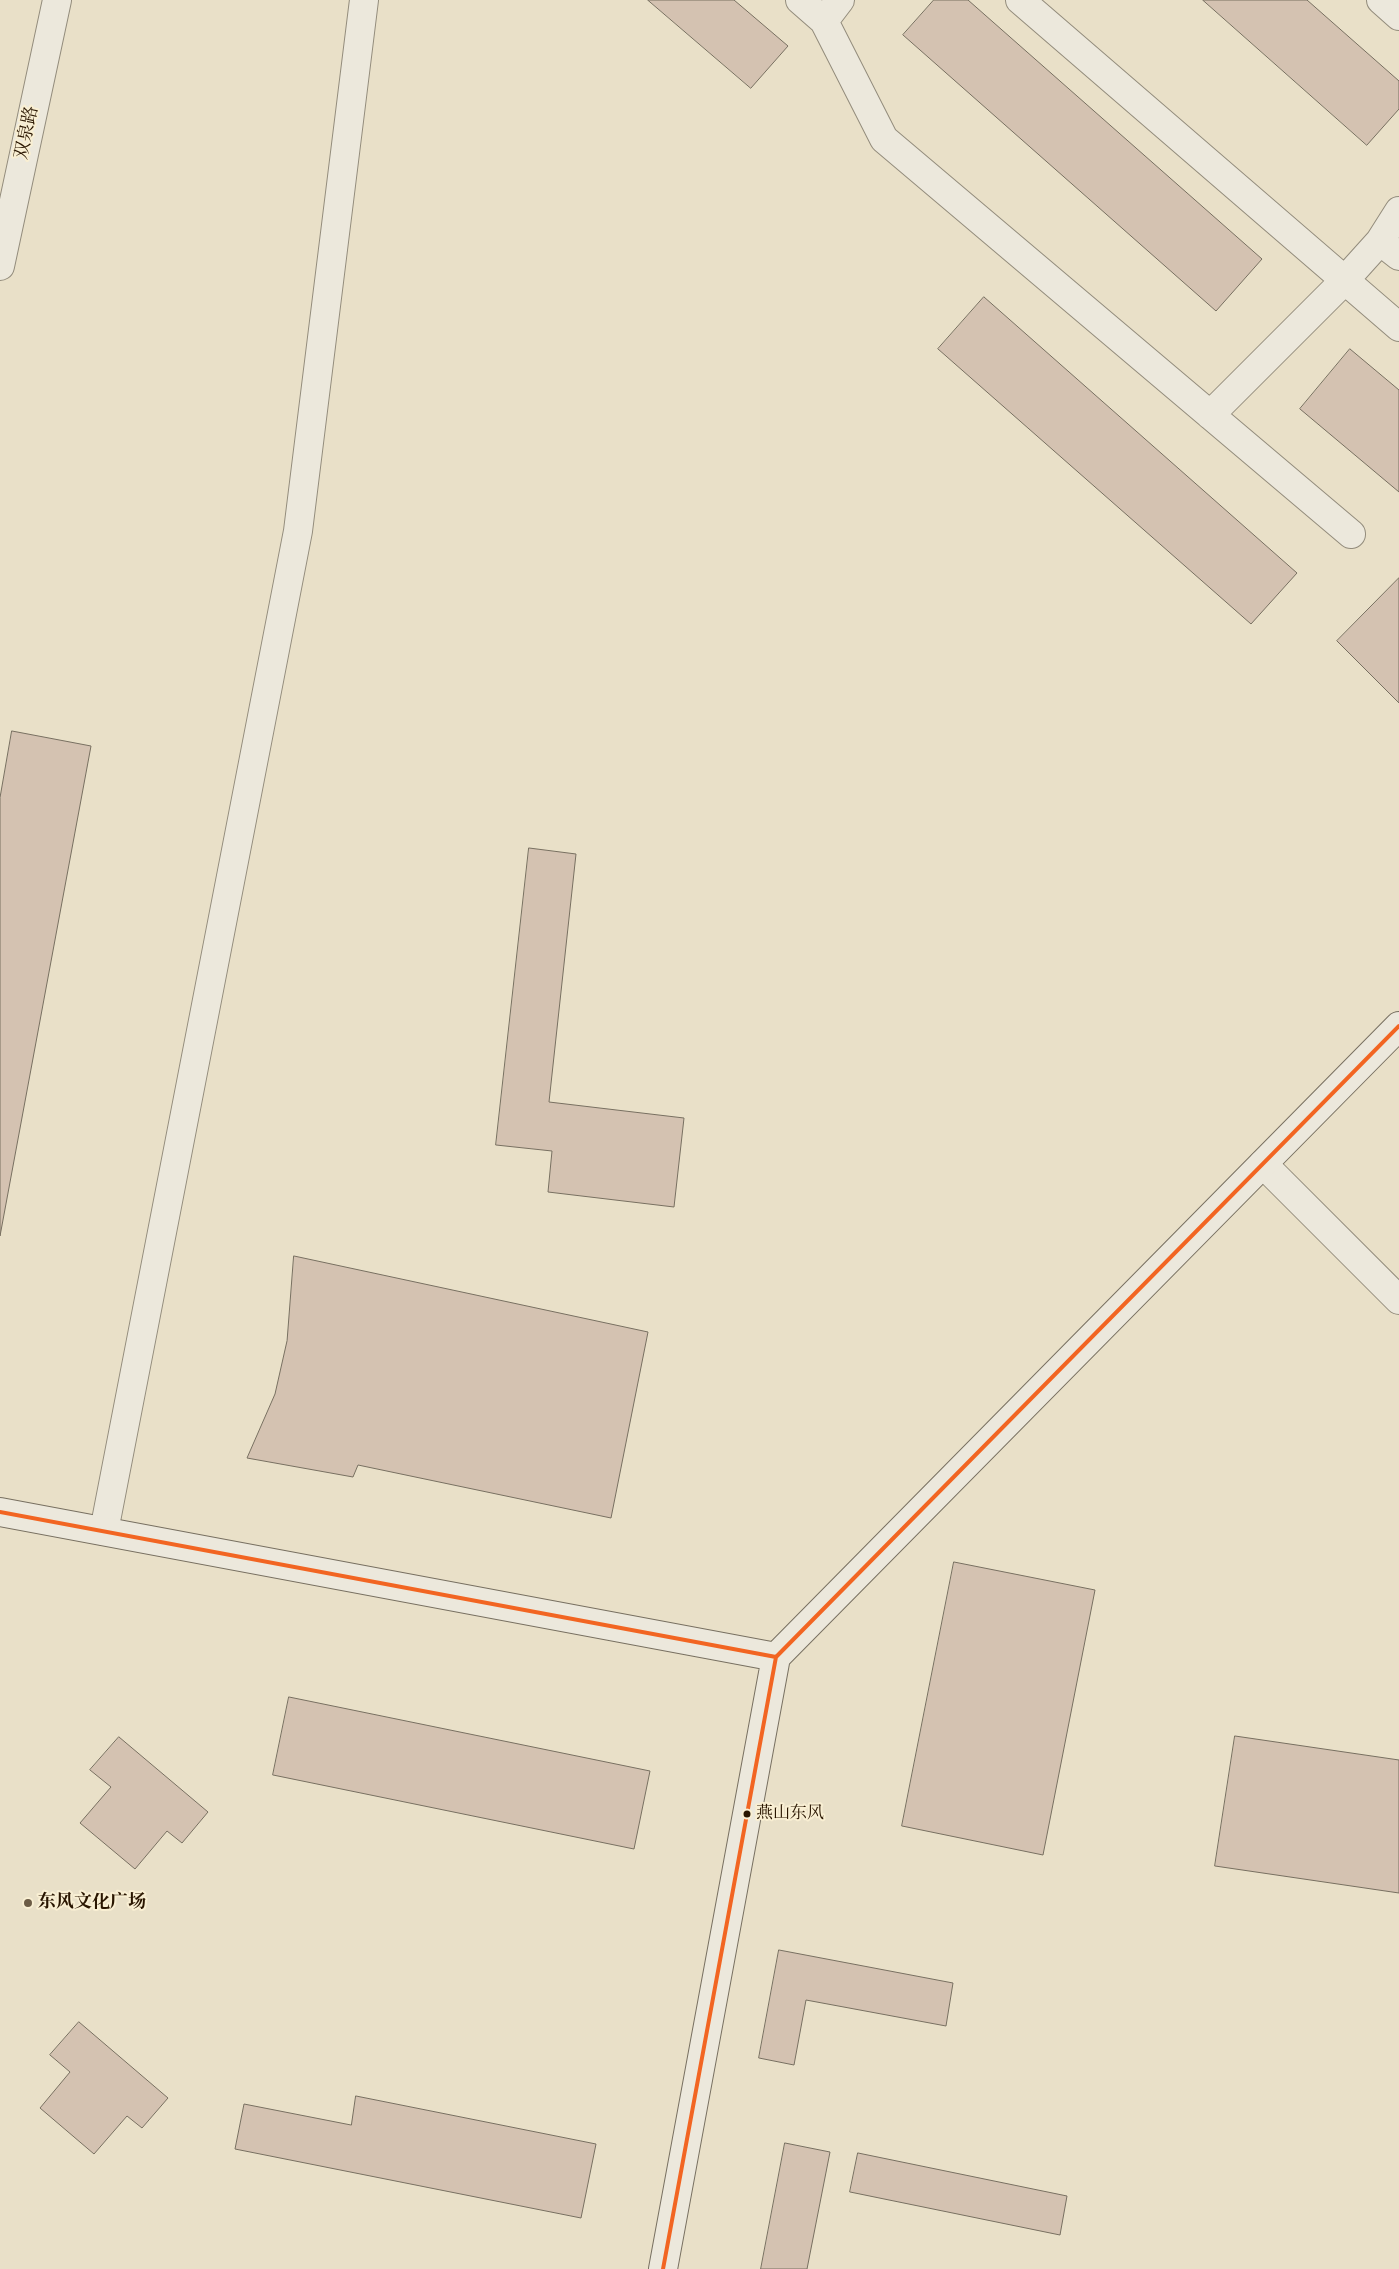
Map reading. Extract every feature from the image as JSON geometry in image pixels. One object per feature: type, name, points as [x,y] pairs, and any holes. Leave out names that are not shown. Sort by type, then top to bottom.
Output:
[{"type":"street","name":"双泉路","points":[[0,266],[57,0]]},
{"type":"street","points":[[104,1531],[298,531],[364,0]]},
{"type":"street","points":[[800,0],[832,11],[884,139],[1351,534]]},
{"type":"street","points":[[1020,0],[1399,327]]},
{"type":"street","points":[[1381,0],[1399,16]]},
{"type":"street","points":[[1210,415],[1344,281],[1390,249],[1399,210]]},
{"type":"street","points":[[663,2269],[776,1657],[1399,1026]]},
{"type":"street","points":[[1263,1164],[1399,1300]]},
{"type":"street","points":[[0,1512],[776,1657]]},
{"type":"building","points":[[648,0],[734,0],[788,46],[751,88]]},
{"type":"building","points":[[934,0],[968,0],[1262,259],[1216,311],[903,35]]},
{"type":"building","points":[[1203,0],[1307,0],[1399,81],[1399,109],[1367,145]]},
{"type":"building","points":[[984,297],[1297,573],[1251,624],[938,349]]},
{"type":"building","points":[[1350,349],[1399,390],[1399,492],[1300,409]]},
{"type":"building","points":[[1399,578],[1399,703],[1337,641]]},
{"type":"building","points":[[12,731],[91,746],[0,1236],[0,798]]},
{"type":"building","points":[[529,848],[576,854],[549,1102],[684,1118],[674,1207],[548,1192],[552,1151],[496,1145]]},
{"type":"building","points":[[294,1256],[648,1332],[611,1518],[358,1465],[353,1477],[247,1458],[275,1394],[287,1341]]},
{"type":"building","points":[[954,1562],[1095,1590],[1043,1855],[902,1826]]},
{"type":"building","points":[[289,1697],[650,1771],[634,1849],[273,1775]]},
{"type":"building","points":[[1235,1736],[1399,1760],[1399,1893],[1215,1866]]},
{"type":"building","points":[[119,1737],[208,1812],[182,1843],[167,1831],[135,1869],[80,1823],[111,1787],[90,1770]]},
{"type":"building","points":[[779,1950],[953,1983],[946,2026],[806,2000],[794,2065],[759,2058]]},
{"type":"building","points":[[79,2022],[168,2098],[142,2128],[127,2116],[94,2154],[40,2108],[70,2072],[50,2055]]},
{"type":"building","points":[[356,2096],[596,2144],[581,2218],[235,2149],[244,2104],[351,2125]]},
{"type":"building","points":[[785,2143],[830,2152],[807,2269],[761,2269]]},
{"type":"building","points":[[858,2153],[1067,2196],[1060,2235],[850,2192]]},
{"type":"transit line","points":[[776,1657],[1399,1026]]},
{"type":"transit line","points":[[0,1512],[776,1657]]},
{"type":"transit line","points":[[663,2269],[776,1657]]},
{"type":"place","name":"燕山东风","points":[[747,1814]]},
{"type":"place","name":"东风文化广场","points":[[28,1903]]}]
